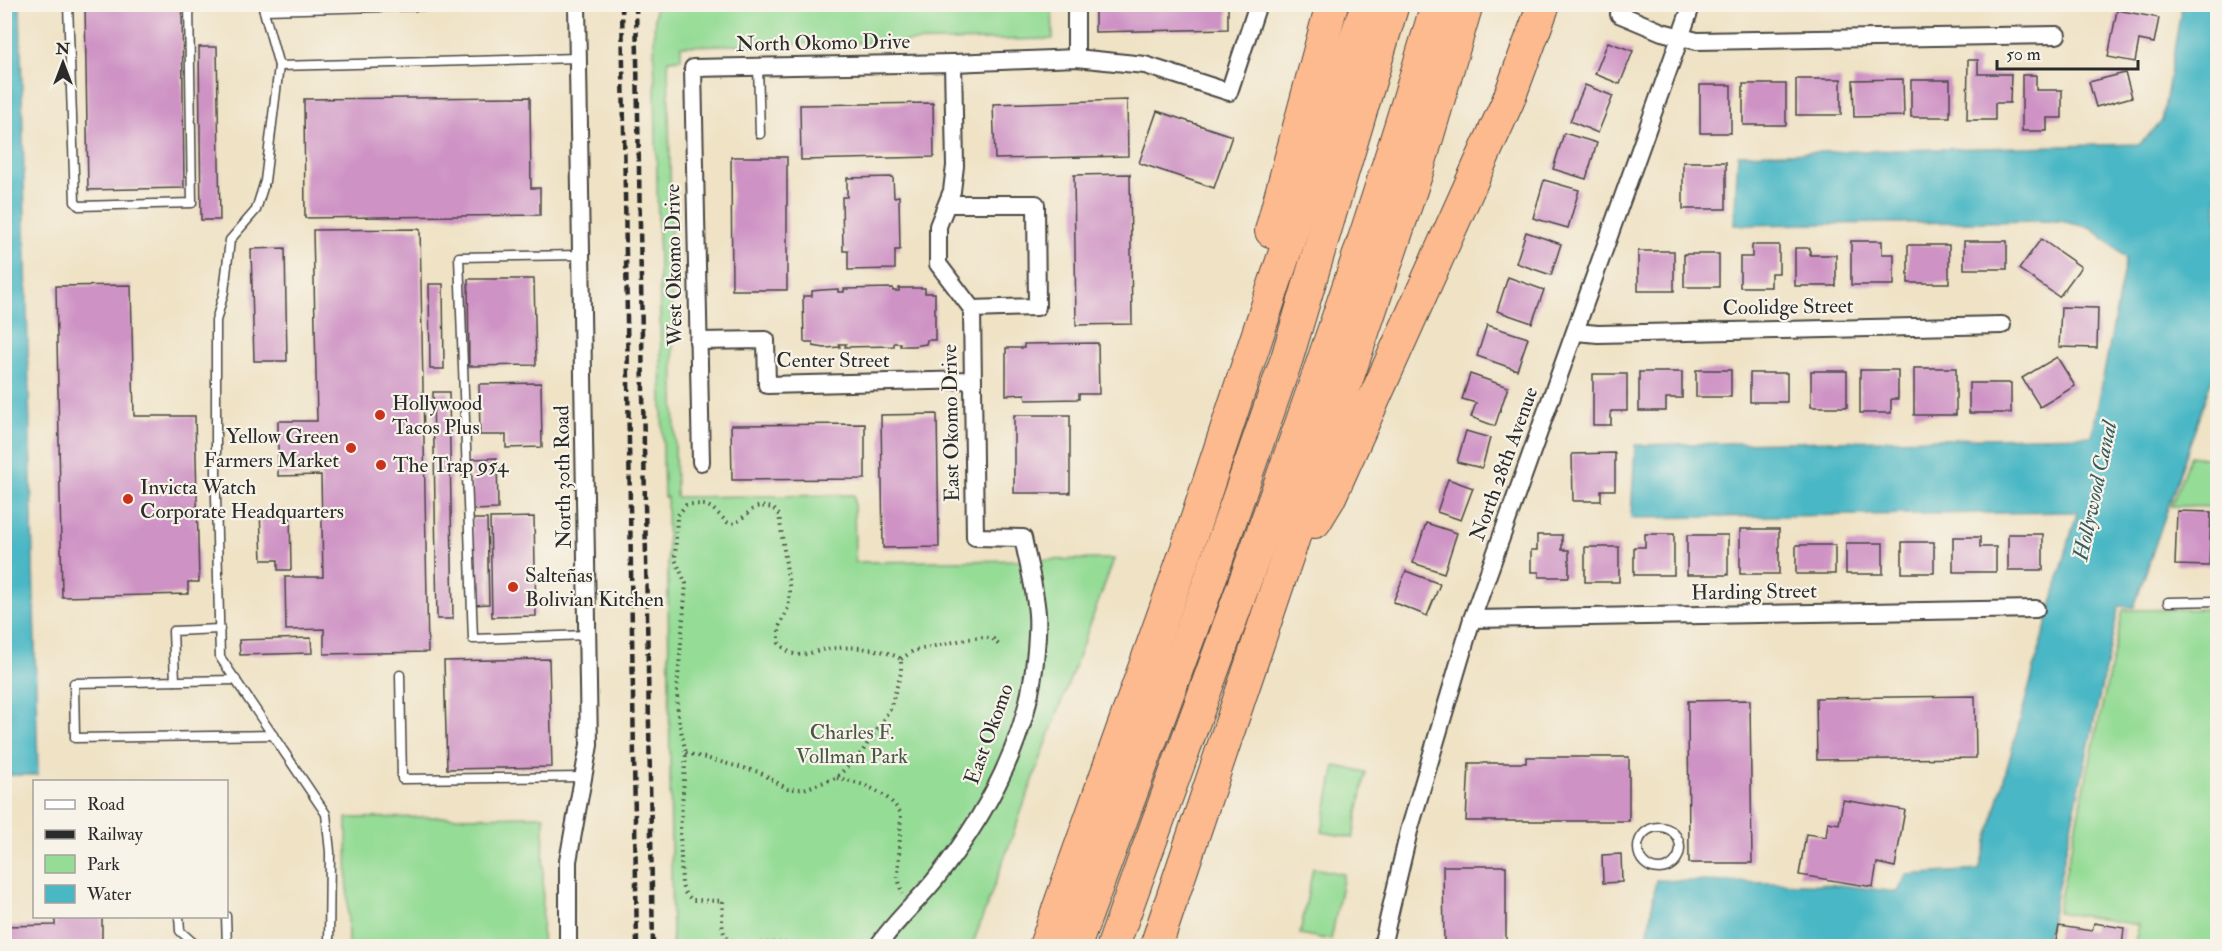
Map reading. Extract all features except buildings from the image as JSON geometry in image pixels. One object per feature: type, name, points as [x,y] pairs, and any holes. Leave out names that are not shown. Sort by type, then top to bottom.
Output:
[{"type":"highway","points":[[1186,551],[1332,4]]},
{"type":"highway","points":[[1045,946],[1186,551],[1367,4]]},
{"type":"highway","points":[[1076,946],[1208,585],[1287,358],[1393,4]]},
{"type":"highway","points":[[1113,946],[1264,528],[1360,250],[1437,4]]},
{"type":"highway","points":[[1156,946],[1417,172],[1467,4]]},
{"type":"highway","points":[[1280,582],[1329,499],[1508,101],[1544,4]]},
{"type":"street","name":"North 30th Road","points":[[568,946],[568,861],[589,745],[578,4]]},
{"type":"street","points":[[1076,4],[1076,58]]},
{"type":"street","name":"North Okomo Drive","points":[[693,68],[1076,58],[1145,65],[1229,92],[1258,4]]},
{"type":"street","name":"North 28th Avenue","points":[[1382,946],[1409,831],[1472,619],[1692,4]]},
{"type":"street","points":[[1619,14],[1697,41],[2056,35]]},
{"type":"street","points":[[948,204],[1036,204],[1037,307],[972,309],[938,264],[938,226],[952,191],[955,166],[953,63]]},
{"type":"street","name":"West Okomo Drive","points":[[693,68],[700,462]]},
{"type":"street","name":"East Okomo Drive","points":[[972,309],[975,537],[1023,538]]},
{"type":"street","name":"Coolidge Street","points":[[1576,332],[1598,334],[2002,325]]},
{"type":"street","name":"Center Street","points":[[698,341],[766,340],[767,384],[973,380]]},
{"type":"street","name":"East Okomo","points":[[878,946],[934,881],[960,846],[986,807],[1014,746],[1024,716],[1034,670],[1037,631],[1034,593],[1023,538]]},
{"type":"street","name":"Harding Street","points":[[1472,619],[2036,609]]},
{"type":"lane","points":[[68,4],[75,202],[80,206],[192,203],[189,4]]},
{"type":"lane","points":[[329,946],[330,852],[326,814],[220,657],[216,497],[216,321],[224,292],[230,240],[256,210],[265,181],[279,66],[263,7],[496,4]]},
{"type":"lane","points":[[279,66],[579,58]]},
{"type":"lane","points":[[758,66],[760,134]]},
{"type":"lane","points":[[582,255],[459,257],[473,639],[588,635]]},
{"type":"lane","points":[[2168,602],[2217,601]]},
{"type":"lane","points":[[174,681],[172,631],[220,629]]},
{"type":"lane","points":[[400,675],[402,778],[584,777]]},
{"type":"lane","points":[[236,681],[74,683],[75,738],[273,735]]},
{"type":"lane","points":[[1664,827],[1676,835],[1680,854],[1672,865],[1659,869],[1646,864],[1641,859],[1638,845],[1640,838],[1650,829],[1664,827]]},
{"type":"lane","points":[[179,918],[180,931],[197,946]]},
{"type":"lane","points":[[226,918],[227,946]]},
{"type":"path","points":[[802,946],[791,944],[742,945],[733,942],[728,939],[723,929],[723,901],[692,900],[684,892],[680,831],[686,753],[678,717],[677,690],[686,584],[675,559],[677,516],[686,505],[706,505],[731,524],[736,523],[753,508],[760,506],[767,506],[777,511],[790,592],[788,608],[777,635],[784,649],[794,654],[828,649],[878,650],[891,653],[901,659]]},
{"type":"path","points":[[901,659],[913,651],[967,639],[984,637],[993,639],[1001,647]]},
{"type":"path","points":[[686,753],[759,772],[788,789],[804,789],[836,778],[862,752],[890,709],[899,681],[901,659]]},
{"type":"path","points":[[836,778],[852,780],[868,787],[896,806],[901,814],[898,877],[903,898]]},
{"type":"green space","name":"Charles F. Vollman Park","points":[[655,5],[1052,5],[1053,39],[681,46],[681,59],[668,60],[676,497],[854,495],[855,562],[1114,559],[972,946],[672,946],[667,497],[664,497]]},
{"type":"green space","points":[[2190,456],[2217,460],[2217,507],[2171,506]]},
{"type":"green space","points":[[2217,609],[2217,946],[2134,946],[2139,925],[2057,912],[2123,610]]},
{"type":"green space","points":[[1335,766],[1366,772],[1353,838],[1322,832]]},
{"type":"green space","points":[[544,816],[542,946],[348,946],[347,818]]},
{"type":"green space","points":[[1313,868],[1344,874],[1331,940],[1300,934]]},
{"type":"water","name":"Hollywood Canal","points":[[2182,4],[2217,5],[2217,364],[2134,607],[2119,606],[2045,946],[1646,946],[1656,880],[1839,885],[1898,892],[1906,875],[1979,870],[2077,512],[1631,518],[1635,445],[2092,436],[2126,258],[2092,228],[2060,221],[1734,225],[1738,154],[2140,144],[2162,121]]},
{"type":"water","points":[[4,5],[20,5],[38,775],[4,775]]},
{"type":"railway","points":[[622,4],[637,946]]},
{"type":"railway","points":[[636,4],[653,946]]},
{"type":"place","name":"Hollywood Tacos Plus","points":[[380,415]]},
{"type":"place","name":"Yellow Green Farmers Market","points":[[351,448]]},
{"type":"place","name":"The Trap 954","points":[[381,465]]},
{"type":"place","name":"Invicta Watch Corporate Headquarters","points":[[128,499]]},
{"type":"place","name":"Salteñas Bolivian Kitchen","points":[[513,587]]}]
